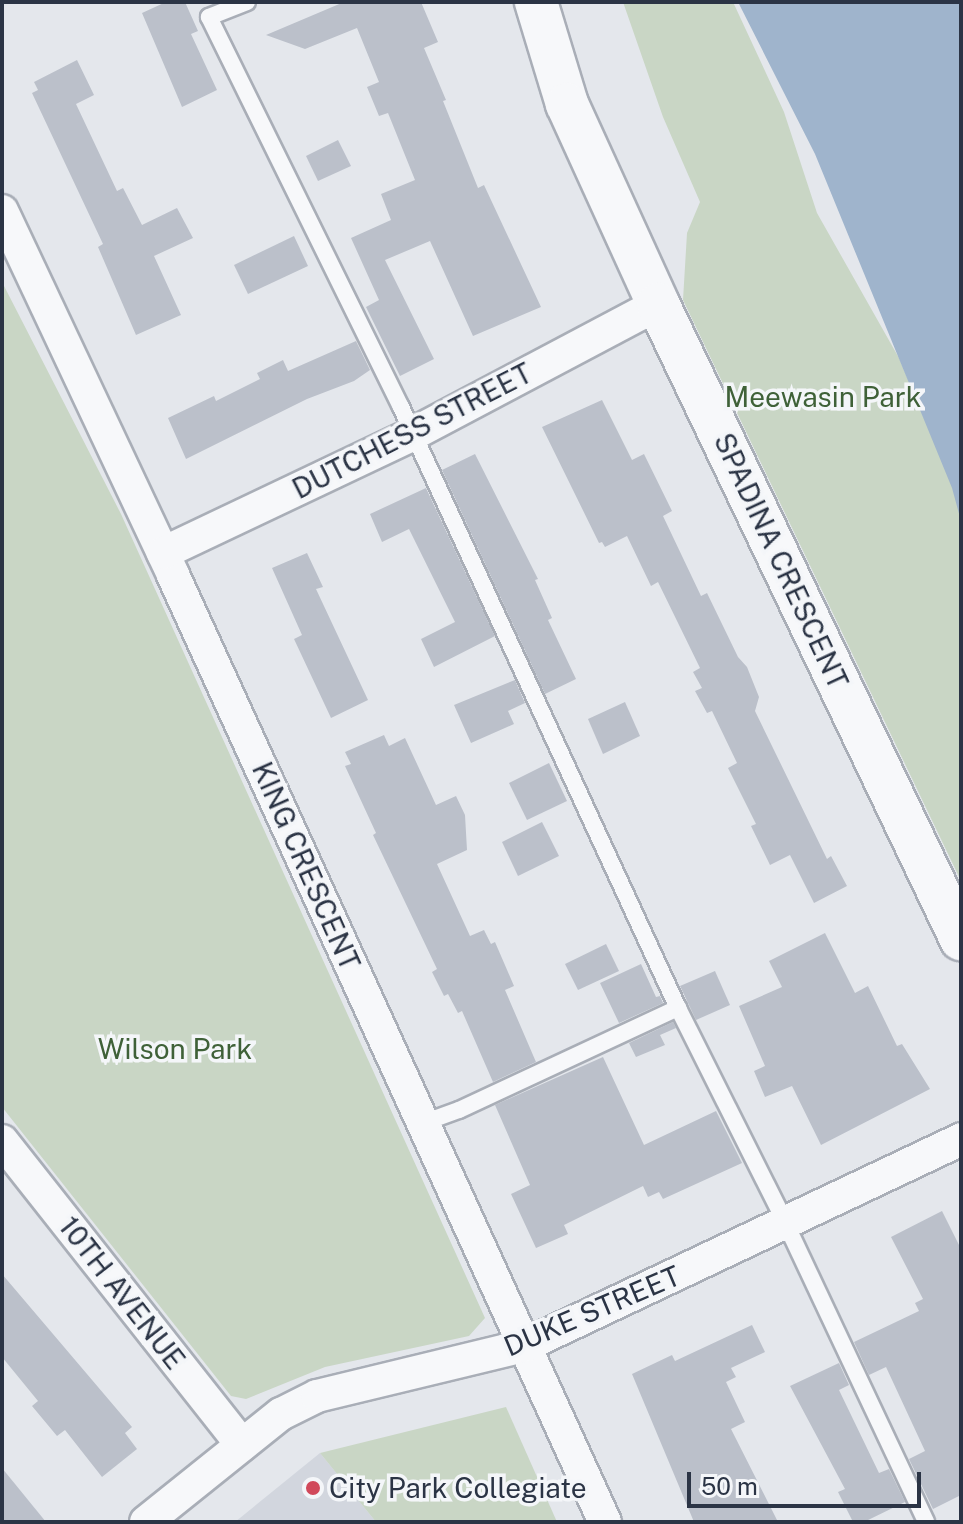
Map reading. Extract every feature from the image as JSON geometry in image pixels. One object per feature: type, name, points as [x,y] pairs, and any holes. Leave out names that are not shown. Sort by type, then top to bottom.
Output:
[{"type":"street","name":"SPADINA CRESCENT","points":[[536,2],[567,104],[658,304],[961,939]]},
{"type":"street","name":"KING CRESCENT","points":[[2,211],[163,553],[605,1522]]},
{"type":"street","name":"DUTCHESS STREET","points":[[163,553],[411,435],[658,304]]},
{"type":"street","name":"DUKE STREET","points":[[146,1522],[281,1414],[317,1396],[524,1346],[961,1139]]},
{"type":"street","name":"10TH AVENUE","points":[[2,1141],[242,1445]]},
{"type":"lane","points":[[247,2],[209,17],[401,407],[411,435],[678,1008],[786,1224],[926,1522]]},
{"type":"lane","points":[[423,1123],[459,1110],[678,1008]]},
{"type":"shaded area","name":"City Park Collegiate","points":[[320,1453],[376,1522],[235,1522]]},
{"type":"green space","name":"Meewasin Park","points":[[623,2],[733,2],[784,112],[817,213],[899,358],[961,507],[961,881],[683,300],[687,233],[700,202],[663,117]]},
{"type":"green space","name":"Wilson Park","points":[[2,282],[121,514],[485,1318],[469,1336],[325,1367],[246,1399],[231,1396],[2,1107]]},
{"type":"green space","points":[[506,1407],[557,1522],[376,1522],[320,1453]]},
{"type":"water","points":[[738,2],[961,2],[961,521],[952,488],[815,154]]},
{"type":"building","points":[[166,2],[185,2],[198,31],[191,34],[217,90],[182,107],[142,13]]},
{"type":"building","points":[[344,2],[421,2],[438,42],[424,48],[446,100],[443,101],[478,188],[484,185],[541,307],[473,336],[430,241],[385,260],[434,359],[400,376],[366,307],[379,300],[351,238],[391,220],[381,194],[415,180],[388,113],[379,116],[367,87],[379,82],[357,28],[305,49],[266,35]]},
{"type":"building","points":[[77,60],[94,95],[76,104],[117,191],[123,188],[142,225],[177,208],[193,238],[154,256],[181,315],[136,335],[98,247],[103,244],[32,93],[38,90],[34,82]]},
{"type":"building","points":[[338,140],[351,166],[318,181],[306,156]]},
{"type":"building","points":[[294,236],[308,266],[248,294],[234,265]]},
{"type":"building","points":[[356,341],[370,370],[354,381],[307,399],[186,459],[168,418],[214,396],[216,401],[260,379],[257,373],[283,360],[288,371]]},
{"type":"building","points":[[602,400],[632,460],[644,454],[672,511],[663,516],[701,596],[707,593],[738,657],[747,667],[759,697],[755,711],[827,859],[831,856],[847,886],[814,903],[790,855],[770,865],[751,826],[756,824],[728,768],[737,763],[712,711],[707,713],[695,691],[702,688],[693,672],[700,668],[658,582],[651,586],[627,536],[605,547],[602,542],[599,543],[542,427]]},
{"type":"building","points":[[475,454],[538,579],[535,580],[552,618],[548,620],[576,679],[545,694],[442,470]]},
{"type":"building","points":[[426,488],[495,636],[434,667],[421,639],[455,622],[409,529],[382,542],[370,514]]},
{"type":"building","points":[[307,553],[323,587],[316,589],[368,700],[331,718],[294,639],[302,635],[272,568]]},
{"type":"building","points":[[515,680],[525,703],[508,711],[514,724],[471,743],[454,705]]},
{"type":"building","points":[[625,702],[640,736],[603,754],[588,719]]},
{"type":"building","points":[[384,735],[389,746],[405,738],[436,805],[456,796],[465,815],[467,850],[437,864],[470,936],[484,930],[491,944],[495,942],[514,986],[505,990],[536,1062],[493,1082],[462,1011],[458,1013],[448,994],[444,996],[432,972],[437,969],[373,835],[376,833],[345,766],[351,764],[345,752]]},
{"type":"building","points":[[549,763],[567,801],[527,820],[509,783]]},
{"type":"building","points":[[542,822],[559,856],[518,876],[502,842]]},
{"type":"building","points":[[825,933],[855,993],[868,986],[897,1046],[902,1044],[930,1089],[821,1145],[792,1086],[765,1097],[754,1071],[765,1066],[739,1006],[782,987],[769,961]]},
{"type":"building","points":[[606,944],[619,971],[578,990],[565,964]]},
{"type":"building","points":[[641,964],[656,997],[660,996],[663,1003],[619,1023],[600,983]]},
{"type":"building","points":[[715,971],[730,1005],[696,1020],[680,986]]},
{"type":"building","points":[[673,1022],[676,1028],[660,1035],[665,1045],[636,1057],[629,1043]]},
{"type":"building","points":[[603,1057],[644,1145],[716,1111],[742,1163],[663,1199],[659,1192],[648,1197],[643,1186],[564,1225],[568,1234],[536,1248],[511,1194],[530,1185],[495,1105]]},
{"type":"building","points":[[942,1211],[961,1249],[961,1495],[933,1509],[909,1459],[925,1451],[886,1367],[869,1375],[854,1342],[919,1311],[915,1303],[923,1299],[891,1237]]},
{"type":"building","points":[[2,1274],[132,1427],[125,1433],[137,1449],[102,1477],[65,1430],[57,1436],[32,1406],[38,1401],[2,1357]]},
{"type":"building","points":[[752,1325],[765,1352],[731,1368],[736,1377],[726,1382],[745,1422],[731,1429],[778,1522],[694,1522],[632,1374],[672,1355],[675,1361]]},
{"type":"building","points":[[839,1363],[849,1385],[839,1390],[879,1473],[889,1469],[905,1502],[864,1522],[853,1522],[838,1492],[845,1489],[790,1386]]},
{"type":"building","points":[[2,1468],[46,1522],[2,1522]]},
{"type":"place","name":"City Park Collegiate","points":[[313,1488]]}]
